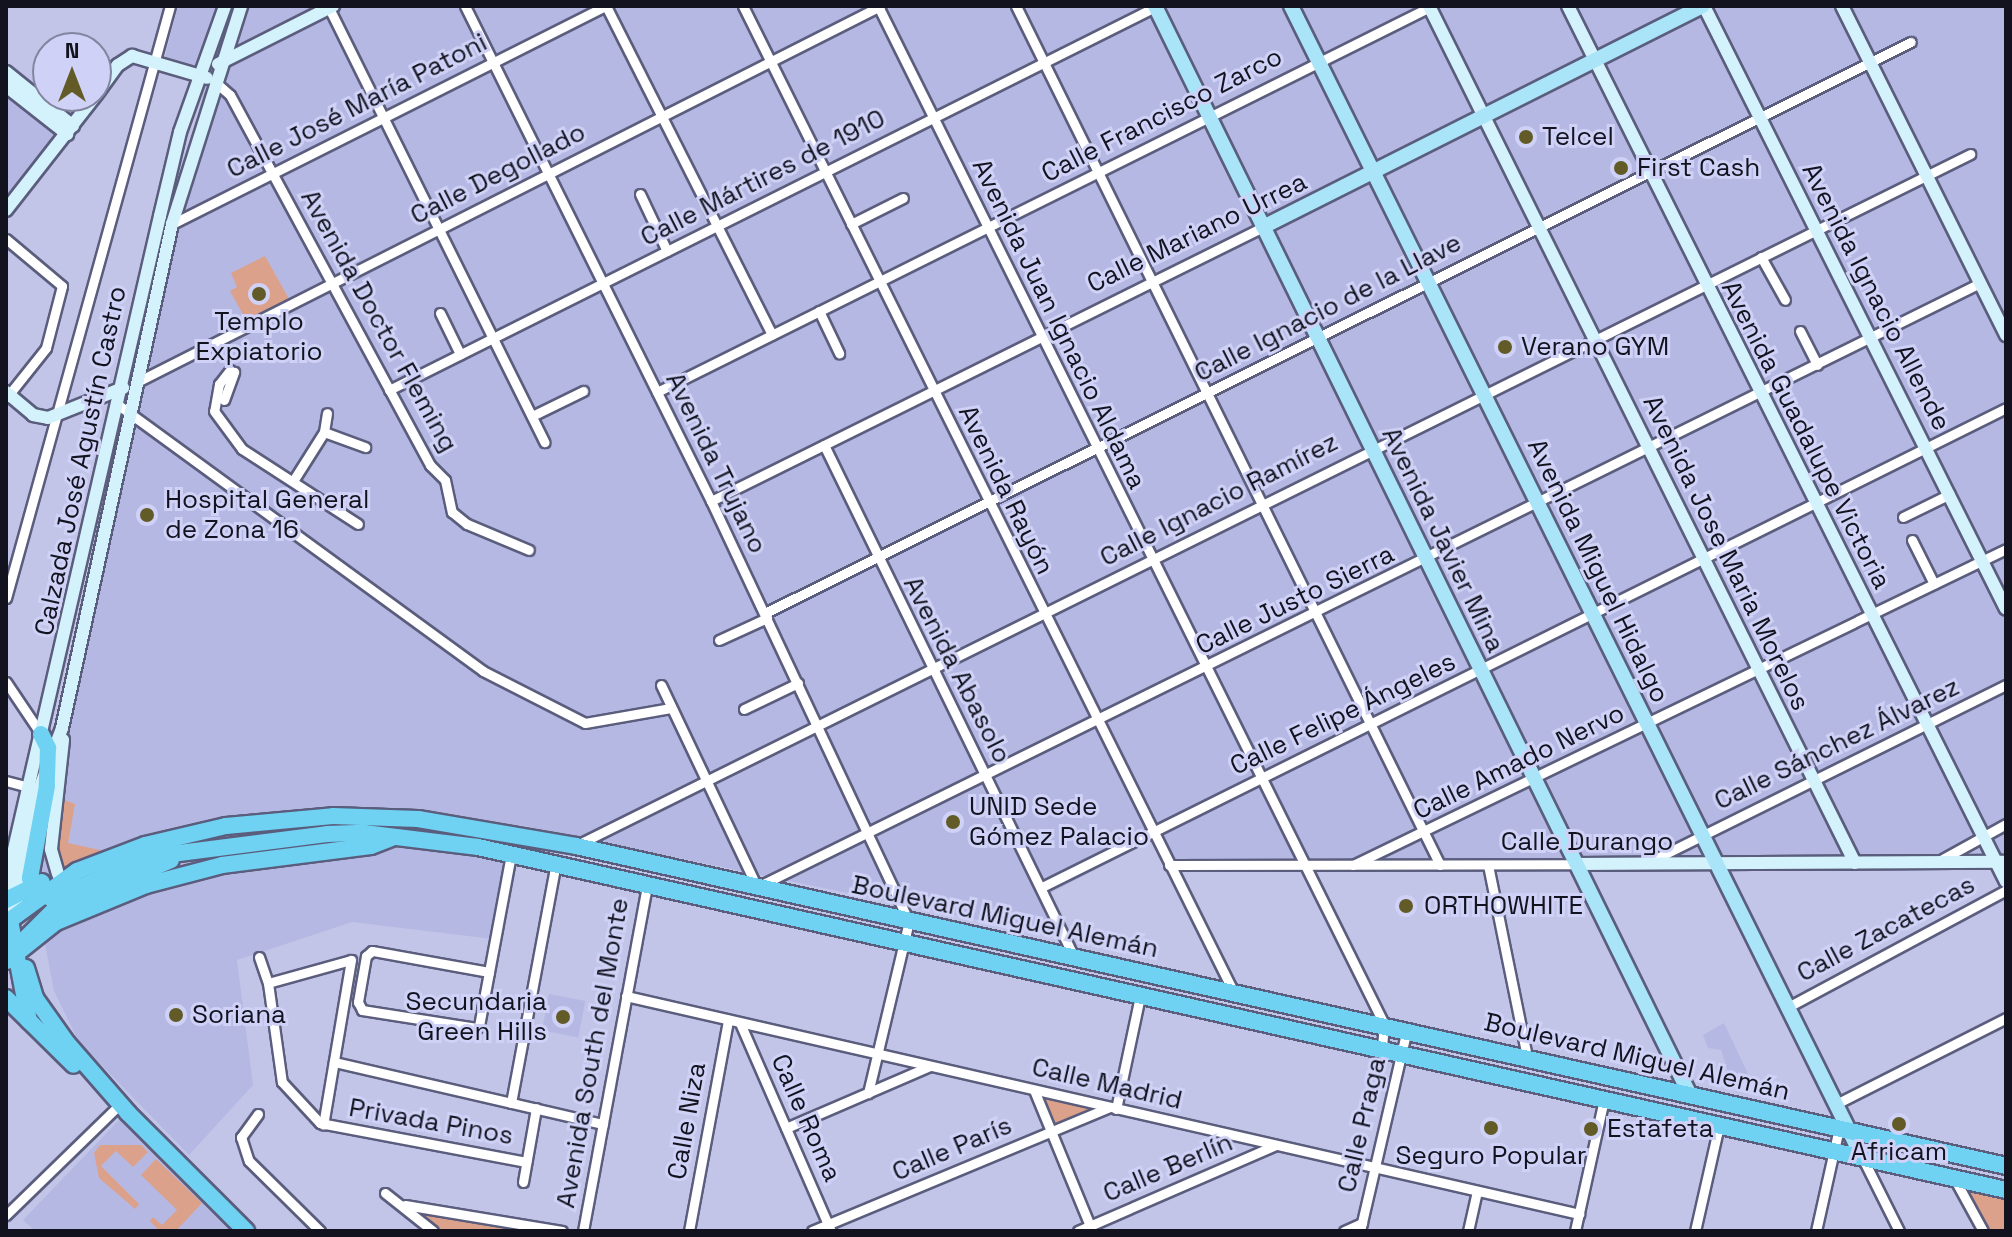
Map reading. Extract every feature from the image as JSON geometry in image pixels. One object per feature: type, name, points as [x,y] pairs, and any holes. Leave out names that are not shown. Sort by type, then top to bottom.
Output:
[{"type":"highway","points":[[41,734],[48,748],[47,773],[30,873],[43,892]]},
{"type":"highway","name":"Boulevard Miguel Alemán","points":[[13,927],[43,892],[77,871],[171,837],[333,816],[418,819],[576,846],[1407,1029],[2006,1166]]},
{"type":"highway","points":[[111,892],[187,853],[262,823]]},
{"type":"highway","name":"Boulevard Miguel Alemán","points":[[43,892],[143,859],[327,834],[396,836],[511,854],[690,892],[904,944],[2006,1190]]},
{"type":"highway","points":[[13,927],[111,892],[191,871],[371,846],[396,836]]},
{"type":"highway","points":[[556,863],[582,856],[621,866],[649,863]]},
{"type":"highway","points":[[29,1021],[23,1003],[13,927],[58,874],[77,871]]},
{"type":"highway","points":[[690,892],[705,889],[749,896],[757,887]]},
{"type":"highway","points":[[13,927],[36,969],[52,1023]]},
{"type":"highway","points":[[6,983],[23,1003],[52,1023],[122,1107]]},
{"type":"highway","points":[[6,998],[122,1107],[246,1231]]},
{"type":"highway","points":[[1604,1099],[1673,1102],[1689,1093]]},
{"type":"main road","name":"Calzada José Agustín Castro","points":[[13,927],[29,787],[120,389],[180,132],[225,6]]},
{"type":"main road","name":"Calzada José Agustín Castro","points":[[13,927],[38,792],[62,728],[172,224],[214,81],[241,6]]},
{"type":"main road","name":"Avenida Javier Mina","points":[[1156,6],[1689,1093]]},
{"type":"main road","name":"Avenida Miguel Hidalgo","points":[[1291,6],[1836,1104],[1844,1129],[1862,1157]]},
{"type":"main road","name":"Avenida Jose Maria Morelos","points":[[1429,6],[1855,863]]},
{"type":"main road","name":"Avenida Guadalupe Victoria","points":[[1568,6],[1982,835],[2001,862],[2006,882]]},
{"type":"main road","name":"Calle Mariano Urrea","points":[[1263,227],[1704,6]]},
{"type":"main road","name":"Avenida Ignacio Allende","points":[[1704,6],[2006,609]]},
{"type":"main road","points":[[1842,6],[2006,335]]},
{"type":"main road","points":[[201,74],[330,7]]},
{"type":"main road","points":[[112,75],[127,57],[201,74],[214,81]]},
{"type":"main road","points":[[6,72],[70,130]]},
{"type":"main road","points":[[6,86],[70,130]]},
{"type":"main road","points":[[6,210],[83,112]]},
{"type":"main road","points":[[7,395],[33,415],[54,417],[137,382]]},
{"type":"main road","points":[[70,615],[85,618]]},
{"type":"main road","points":[[58,874],[51,849],[62,728]]},
{"type":"main road","name":"Calle Durango","points":[[1575,864],[2001,862]]},
{"type":"street","points":[[6,598],[170,6]]},
{"type":"street","name":"Avenida Trujano","points":[[465,6],[711,501],[871,834],[909,921]]},
{"type":"street","points":[[606,6],[772,334]]},
{"type":"street","name":"Calle José María Patoni","points":[[172,224],[606,6]]},
{"type":"street","name":"Avenida Rayón","points":[[743,6],[1233,991]]},
{"type":"street","name":"Calle Degollado","points":[[137,382],[879,6]]},
{"type":"street","name":"Avenida Juan Ignacio Aldama","points":[[879,6],[1302,865],[1384,1024]]},
{"type":"street","points":[[1016,6],[1440,865]]},
{"type":"street","name":"Calle Mártires de 1910","points":[[389,390],[1156,6]]},
{"type":"street","name":"Calle Francisco Zarco","points":[[657,392],[1429,6]]},
{"type":"street","points":[[330,7],[544,442]]},
{"type":"street","name":"Calle Ignacio de la Llave","points":[[719,640],[876,557],[1911,42]]},
{"type":"street","name":"Avenida Doctor Fleming","points":[[214,81],[230,95],[430,465],[440,474],[452,512],[467,524],[529,550]]},
{"type":"street","name":"Calle Ignacio Ramírez","points":[[576,846],[1970,154]]},
{"type":"street","points":[[640,194],[667,251]]},
{"type":"street","points":[[851,224],[903,198]]},
{"type":"street","name":"Calle Mariano Urrea","points":[[711,501],[1263,227]]},
{"type":"street","points":[[6,239],[62,286],[46,348],[7,395]]},
{"type":"street","points":[[1761,257],[1785,300]]},
{"type":"street","name":"Calle Justo Sierra","points":[[757,887],[987,777],[1980,283]]},
{"type":"street","points":[[819,311],[839,353]]},
{"type":"street","points":[[440,313],[460,354]]},
{"type":"street","points":[[1800,331],[1817,365]]},
{"type":"street","points":[[224,400],[232,371],[219,384],[214,411],[242,449],[358,524]]},
{"type":"street","points":[[532,416],[583,391]]},
{"type":"street","points":[[117,404],[131,409],[483,671],[585,723],[671,708]]},
{"type":"street","name":"Calle Felipe Ángeles","points":[[1042,887],[2006,408]]},
{"type":"street","points":[[293,481],[324,432],[327,413]]},
{"type":"street","points":[[324,432],[365,447]]},
{"type":"street","name":"Avenida Abasolo","points":[[824,445],[876,557],[1074,957]]},
{"type":"street","points":[[1903,517],[1950,494]]},
{"type":"street","points":[[1912,540],[1934,584]]},
{"type":"street","name":"Calle Amado Nervo","points":[[1353,865],[1425,833],[2006,549]]},
{"type":"street","points":[[6,682],[41,734]]},
{"type":"street","points":[[744,709],[798,683]]},
{"type":"street","points":[[661,685],[757,887]]},
{"type":"street","name":"Calle Sánchez Álvarez","points":[[1645,864],[2006,685]]},
{"type":"street","points":[[6,781],[29,787]]},
{"type":"street","points":[[1938,862],[2006,824]]},
{"type":"street","points":[[489,972],[368,952],[359,1006],[477,1028],[489,972],[511,854]]},
{"type":"street","points":[[511,1103],[556,863]]},
{"type":"street","name":"Calle Durango","points":[[1169,865],[1575,864]]},
{"type":"street","points":[[1488,865],[1527,1056]]},
{"type":"street","name":"Avenida South del Monte","points":[[583,1231],[647,883]]},
{"type":"street","name":"Calle Zacatecas","points":[[1788,1007],[2006,890]]},
{"type":"street","points":[[868,1093],[909,921]]},
{"type":"street","name":"Privada Pinos","points":[[259,957],[268,983],[282,1082],[323,1125],[526,1162]]},
{"type":"street","points":[[268,983],[350,958],[323,1125]]},
{"type":"street","name":"Calle Madrid","points":[[626,996],[1579,1214]]},
{"type":"street","points":[[1112,1108],[1140,996]]},
{"type":"street","points":[[1836,1104],[2006,1018]]},
{"type":"street","name":"Calle Niza","points":[[689,1231],[728,1020]]},
{"type":"street","name":"Calle Roma","points":[[740,1023],[830,1228]]},
{"type":"street","points":[[1382,1049],[1384,1024]]},
{"type":"street","name":"Calle Praga","points":[[1361,1227],[1407,1029]]},
{"type":"street","points":[[334,1062],[603,1124]]},
{"type":"street","points":[[786,1128],[930,1066]]},
{"type":"street","points":[[1034,1090],[1091,1228]]},
{"type":"street","points":[[1575,1231],[1604,1099]]},
{"type":"street","points":[[6,1215],[122,1107]]},
{"type":"street","points":[[523,1182],[536,1108]]},
{"type":"street","name":"Calle París","points":[[812,1231],[830,1228],[1050,1131],[1112,1108]]},
{"type":"street","points":[[258,1114],[241,1137],[249,1161],[320,1231]]},
{"type":"street","points":[[1695,1231],[1719,1125]]},
{"type":"street","points":[[1816,1231],[1834,1151],[1844,1129]]},
{"type":"street","name":"Calle Berlín","points":[[1078,1231],[1091,1228],[1276,1145]]},
{"type":"street","points":[[1862,1157],[1899,1231]]},
{"type":"street","points":[[1954,1178],[1983,1231]]},
{"type":"street","points":[[1468,1231],[1477,1191]]},
{"type":"street","points":[[385,1193],[405,1205],[433,1231]]},
{"type":"street","points":[[405,1205],[514,1227],[562,1231]]},
{"type":"street","points":[[1344,1231],[1361,1227]]},
{"type":"shaded area","points":[[178,6],[2006,6],[2006,865],[1175,871],[1158,837],[1049,894],[1070,939],[519,825],[501,940],[352,922],[237,960],[253,1085],[189,1155],[79,1042],[54,991],[34,886],[205,85],[162,69]]},
{"type":"shaded area","points":[[6,87],[32,109],[32,112],[59,131],[6,196]]},
{"type":"shaded area","points":[[265,256],[289,299],[246,320],[230,291],[237,287],[231,273]]},
{"type":"shaded area","points":[[59,798],[75,804],[68,843],[109,852],[100,860],[59,873],[52,856]]},
{"type":"shaded area","name":"Secundaria Green Hills","points":[[549,994],[585,1001],[578,1037],[542,1030]]},
{"type":"shaded area","points":[[1724,1023],[1758,1095],[1735,1092],[1721,1050],[1708,1048],[1703,1035]]},
{"type":"shaded area","points":[[1034,1092],[1105,1108],[1049,1132]]},
{"type":"shaded area","points":[[121,1118],[232,1231],[35,1231],[23,1220]]},
{"type":"shaded area","points":[[100,1145],[141,1145],[148,1152],[133,1167],[116,1151],[101,1166],[139,1204],[135,1209],[99,1178],[94,1153]]},
{"type":"shaded area","points":[[156,1159],[202,1203],[176,1231],[159,1231],[150,1221],[153,1217],[162,1225],[177,1210],[141,1175]]},
{"type":"shaded area","points":[[1955,1183],[2006,1194],[2006,1231],[1984,1231]]},
{"type":"shaded area","points":[[416,1211],[515,1227],[516,1231],[438,1231]]},
{"type":"place","name":"Telcel","points":[[1526,137]]},
{"type":"place","name":"First Cash","points":[[1621,168]]},
{"type":"place","name":"Templo Expiatorio","points":[[259,294]]},
{"type":"place","name":"Verano GYM","points":[[1505,347]]},
{"type":"place","name":"Hospital General de Zona 16","points":[[147,515]]},
{"type":"place","name":"UNID Sede Gómez Palacio","points":[[953,822]]},
{"type":"place","name":"ORTHOWHITE","points":[[1406,906]]},
{"type":"place","name":"Soriana","points":[[176,1015]]},
{"type":"place","name":"Secundaria Green Hills","points":[[563,1017]]},
{"type":"place","name":"Africam","points":[[1899,1124]]},
{"type":"place","name":"Seguro Popular","points":[[1491,1128]]},
{"type":"place","name":"Estafeta","points":[[1591,1129]]}]
